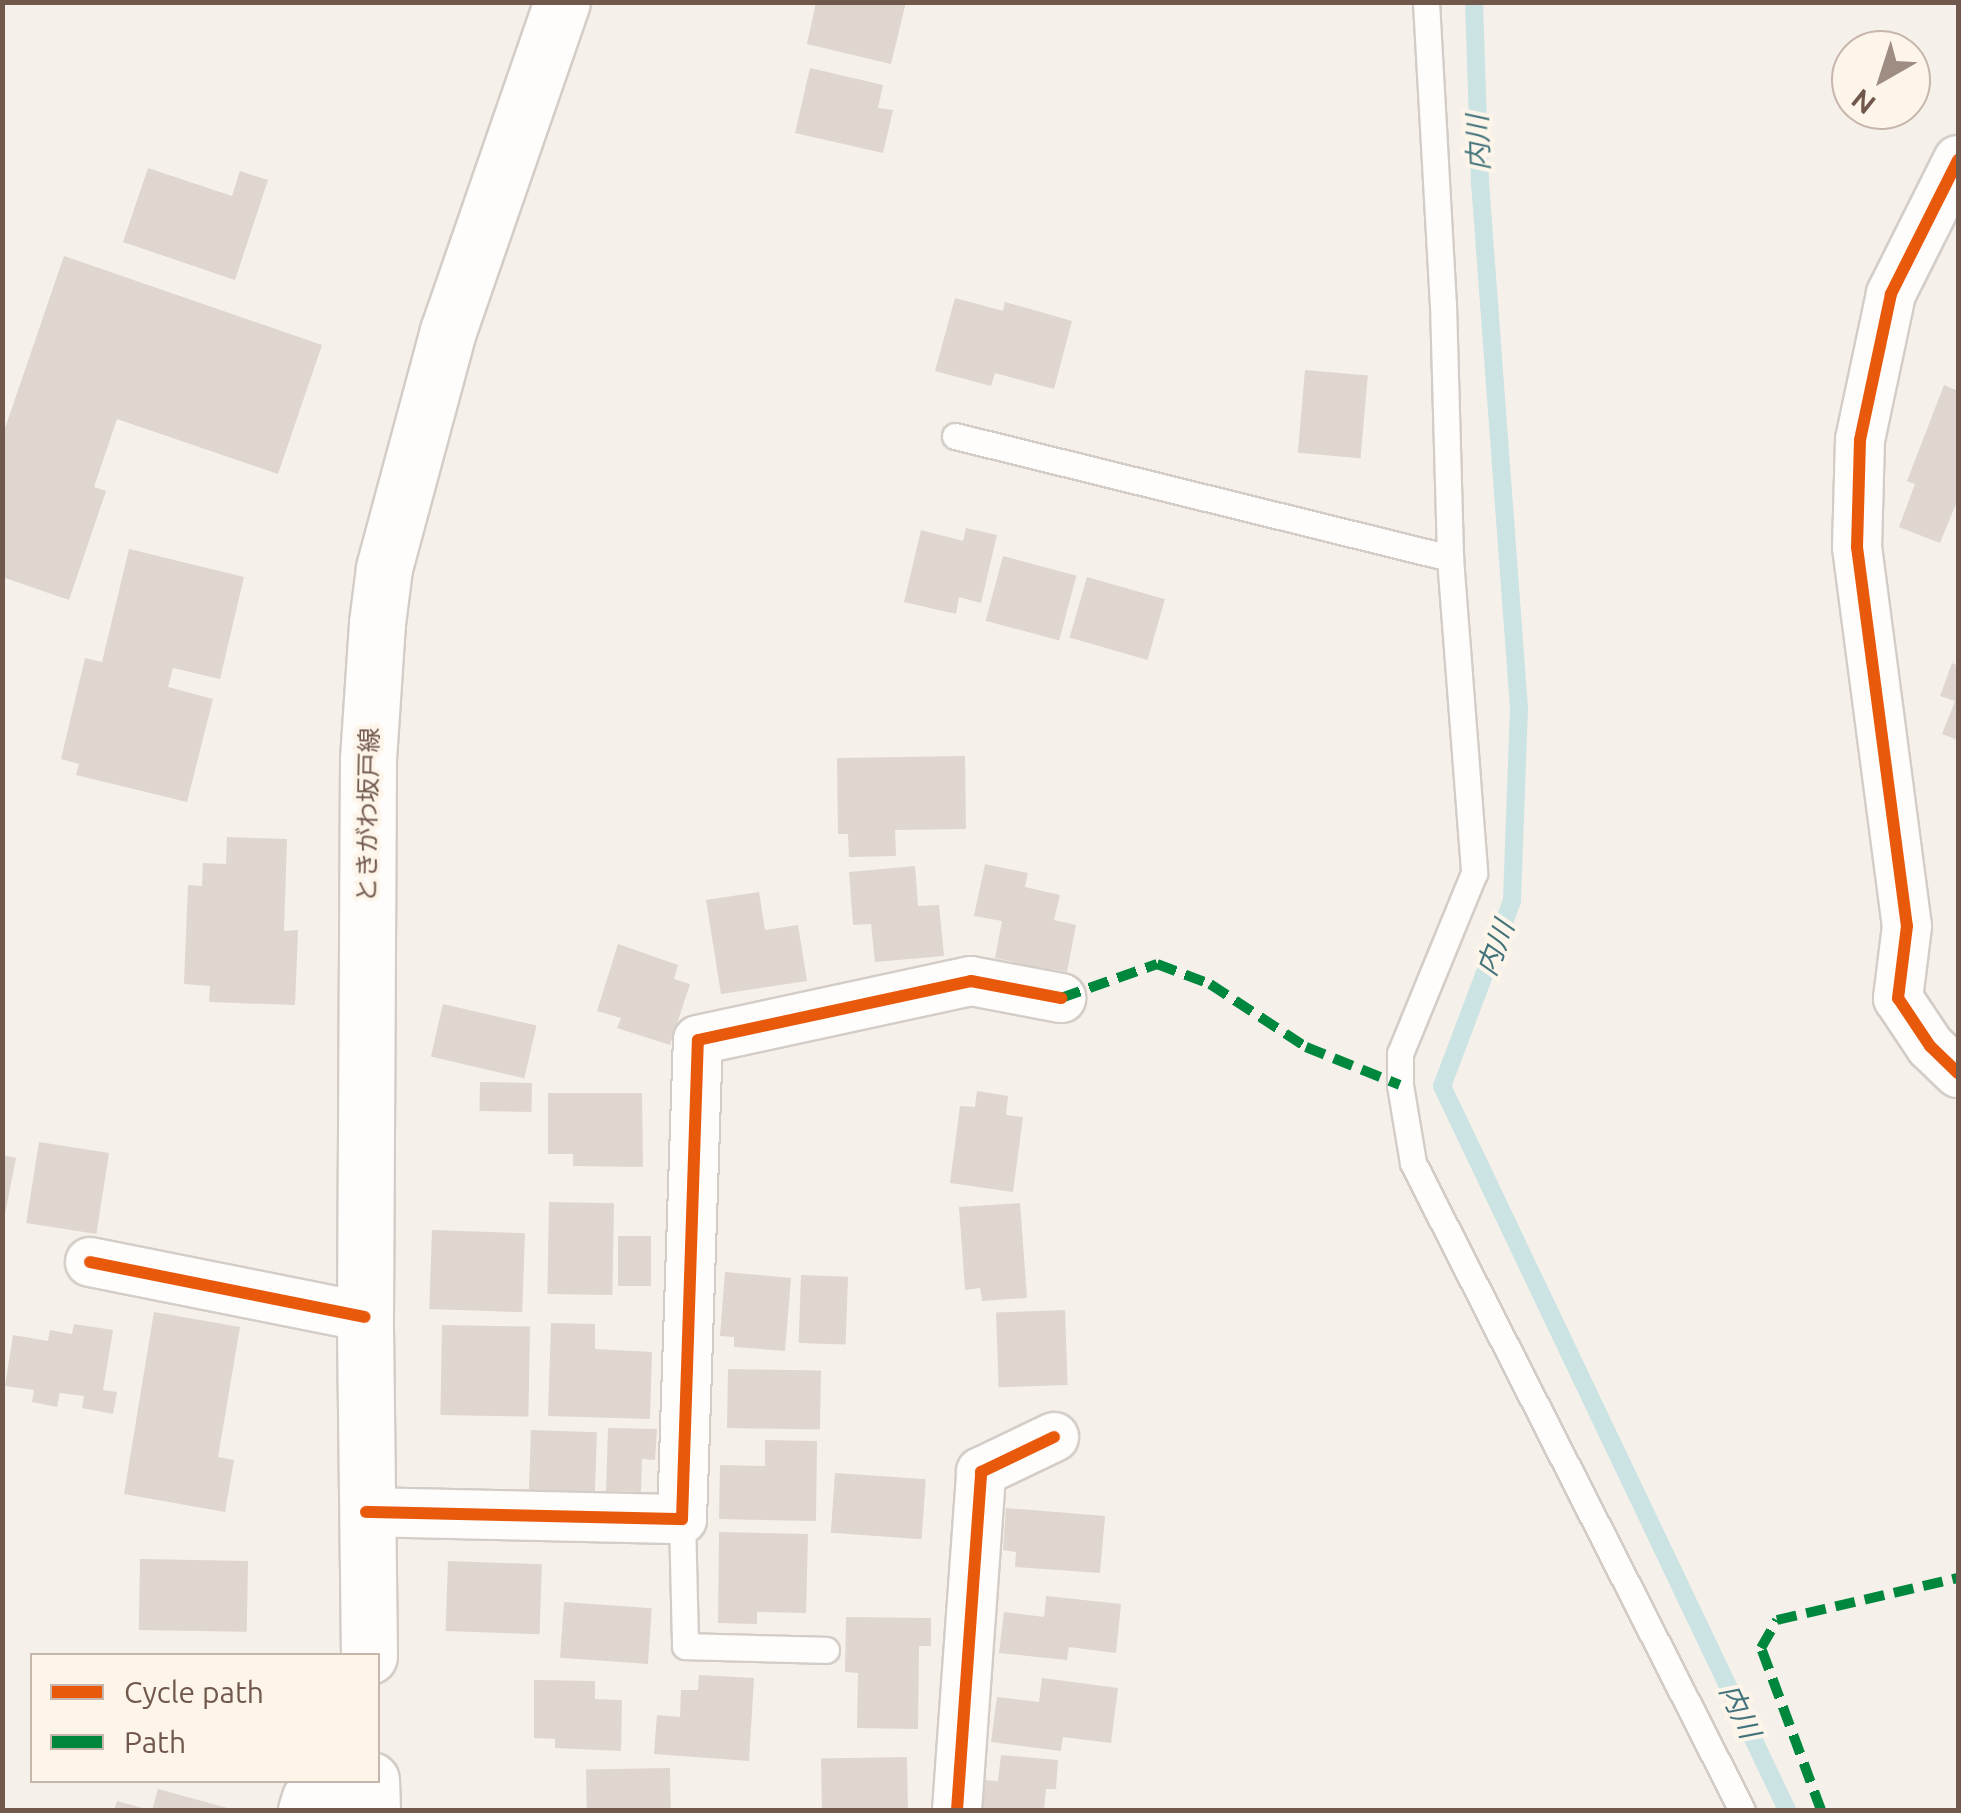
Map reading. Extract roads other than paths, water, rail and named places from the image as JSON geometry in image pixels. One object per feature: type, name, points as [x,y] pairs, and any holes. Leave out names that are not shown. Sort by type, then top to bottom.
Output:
[{"type":"main road","name":"ときがわ坂戸線","points":[[369,1653],[365,1317],[368,759],[384,568],[448,331],[562,2]]},
{"type":"main road","points":[[371,1783],[372,1810]]},
{"type":"street","points":[[1958,160],[1891,294],[1860,440],[1856,547],[1907,926],[1898,998],[1930,1046],[1958,1073]]},
{"type":"street","points":[[366,1512],[682,1518],[698,1040],[971,981],[1061,998]]},
{"type":"street","points":[[90,1262],[365,1317]]},
{"type":"street","points":[[957,1810],[981,1472],[1054,1437]]},
{"type":"street","points":[[303,1810],[307,1798],[341,1783]]},
{"type":"lane","points":[[1426,2],[1450,558],[1474,873],[1400,1053],[1400,1085],[1413,1163],[1742,1810]]},
{"type":"lane","points":[[954,436],[1450,558]]},
{"type":"lane","points":[[682,1518],[684,1646],[826,1650]]},
{"type":"waterway","name":"内川","points":[[1474,2],[1480,182],[1519,708],[1512,901],[1442,1086],[1787,1810]]}]
